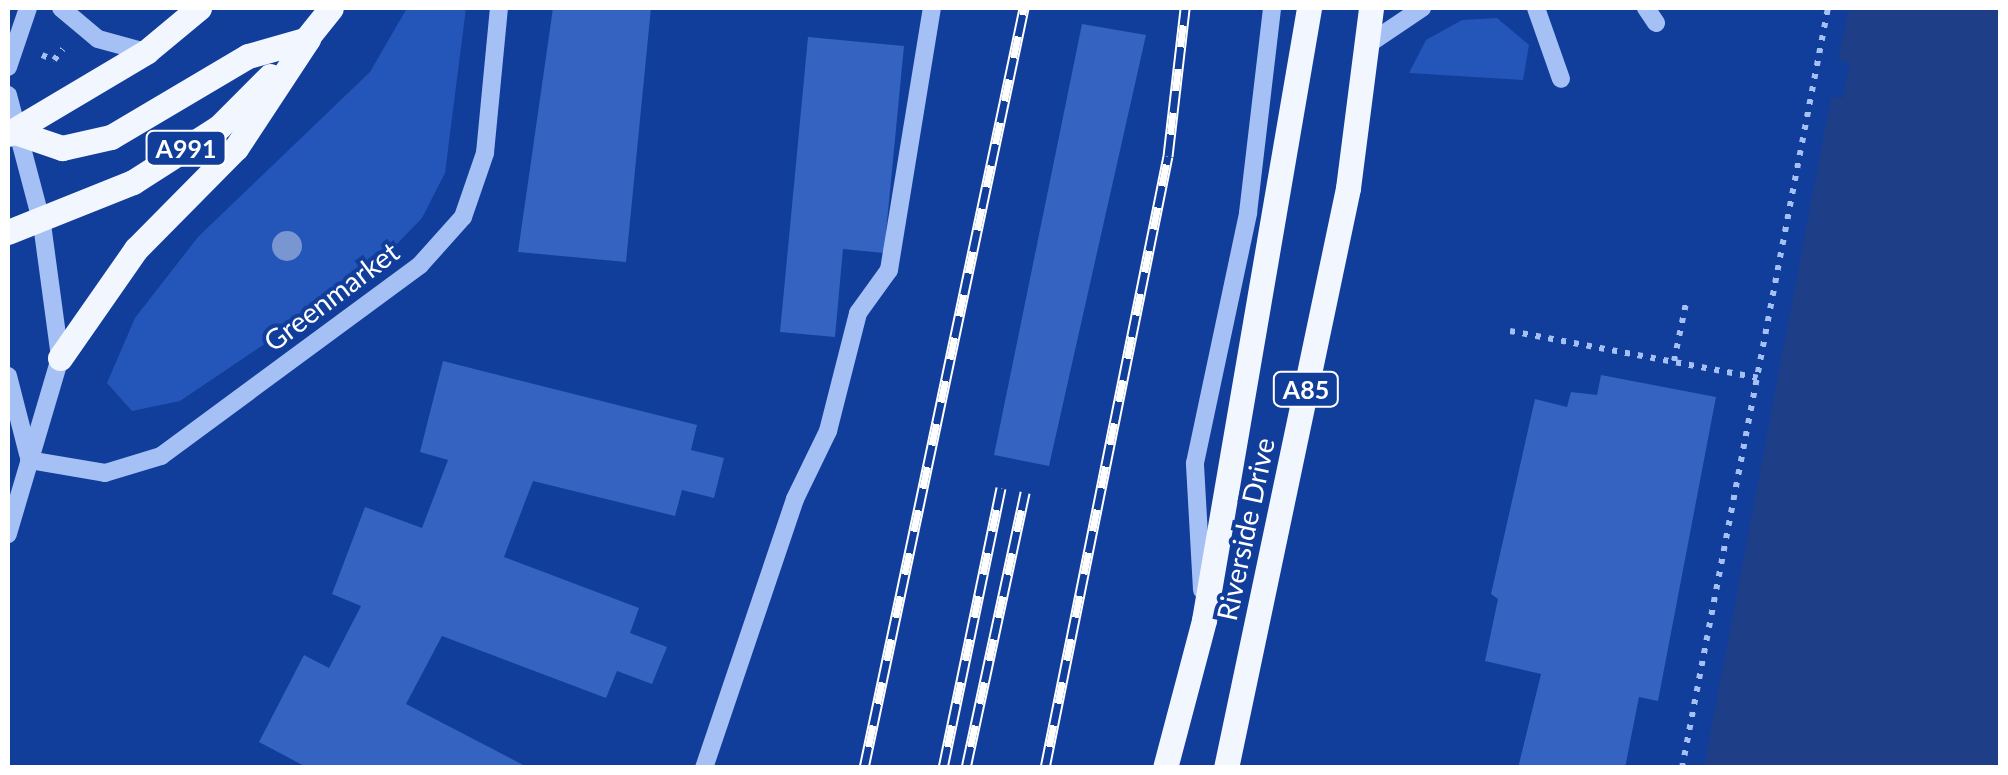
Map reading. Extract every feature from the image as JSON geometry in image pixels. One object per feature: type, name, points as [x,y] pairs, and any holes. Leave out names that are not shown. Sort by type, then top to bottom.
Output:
[{"type":"main road","points":[[11,133],[146,52],[199,8]]},
{"type":"main road","name":"A991","points":[[8,232],[42,224],[219,127],[308,38],[330,8]]},
{"type":"main road","name":"Riverside Drive","points":[[1164,768],[1204,620],[1309,8]]},
{"type":"main road","name":"Riverside Drive","points":[[1226,768],[1370,43],[1371,8]]},
{"type":"main road","points":[[11,133],[62,148],[111,137],[248,56],[308,38]]},
{"type":"main road","points":[[60,358],[136,249],[236,148],[308,38]]},
{"type":"street","points":[[8,67],[28,8]]},
{"type":"street","points":[[62,8],[98,39],[146,52]]},
{"type":"street","name":"Greenmarket","points":[[29,460],[105,473],[160,456],[420,265],[462,217],[485,153],[499,8]]},
{"type":"street","points":[[704,768],[795,499],[828,431],[858,313],[889,270],[932,8]]},
{"type":"street","points":[[1204,620],[1194,463],[1248,213],[1272,8]]},
{"type":"street","points":[[1370,43],[1422,8]]},
{"type":"street","points":[[1536,8],[1561,79]]},
{"type":"street","points":[[8,95],[11,133],[42,224],[60,358],[8,534]]},
{"type":"street","points":[[8,376],[29,460]]},
{"type":"path","points":[[1682,768],[1828,8]]},
{"type":"path","points":[[31,50],[54,60],[66,47]]},
{"type":"path","points":[[1674,360],[1687,298]]},
{"type":"path","points":[[1510,330],[1758,378]]},
{"type":"shaded area","points":[[407,8],[466,8],[445,173],[422,218],[367,275],[180,401],[132,411],[107,383],[135,318],[198,237],[370,72]]},
{"type":"shaded area","points":[[1849,8],[2000,8],[2000,767],[1704,767],[1831,97],[1843,98],[1850,63],[1838,60]]},
{"type":"shaded area","points":[[1497,18],[1529,45],[1523,80],[1409,73],[1426,40],[1462,20]]},
{"type":"building","points":[[553,8],[651,8],[626,262],[518,252]]},
{"type":"building","points":[[1082,24],[1146,35],[1049,466],[994,455]]},
{"type":"building","points":[[808,37],[904,46],[884,253],[843,249],[835,337],[780,332]]},
{"type":"building","points":[[443,361],[697,425],[691,450],[724,458],[714,498],[682,490],[675,516],[533,481],[504,557],[639,608],[630,633],[667,647],[652,684],[617,671],[606,698],[442,636],[406,704],[529,768],[308,768],[259,742],[304,655],[329,668],[361,606],[332,594],[365,507],[422,528],[448,460],[420,452]]},
{"type":"building","points":[[1601,375],[1716,397],[1658,701],[1639,697],[1625,768],[1518,768],[1541,674],[1485,661],[1498,599],[1491,594],[1535,399],[1567,407],[1571,392],[1597,395]]},
{"type":"railway","points":[[864,768],[1024,8]]},
{"type":"railway","points":[[1045,768],[1168,156],[1185,8]]},
{"type":"railway","points":[[943,768],[1001,488]]},
{"type":"railway","points":[[966,768],[1025,492]]}]
